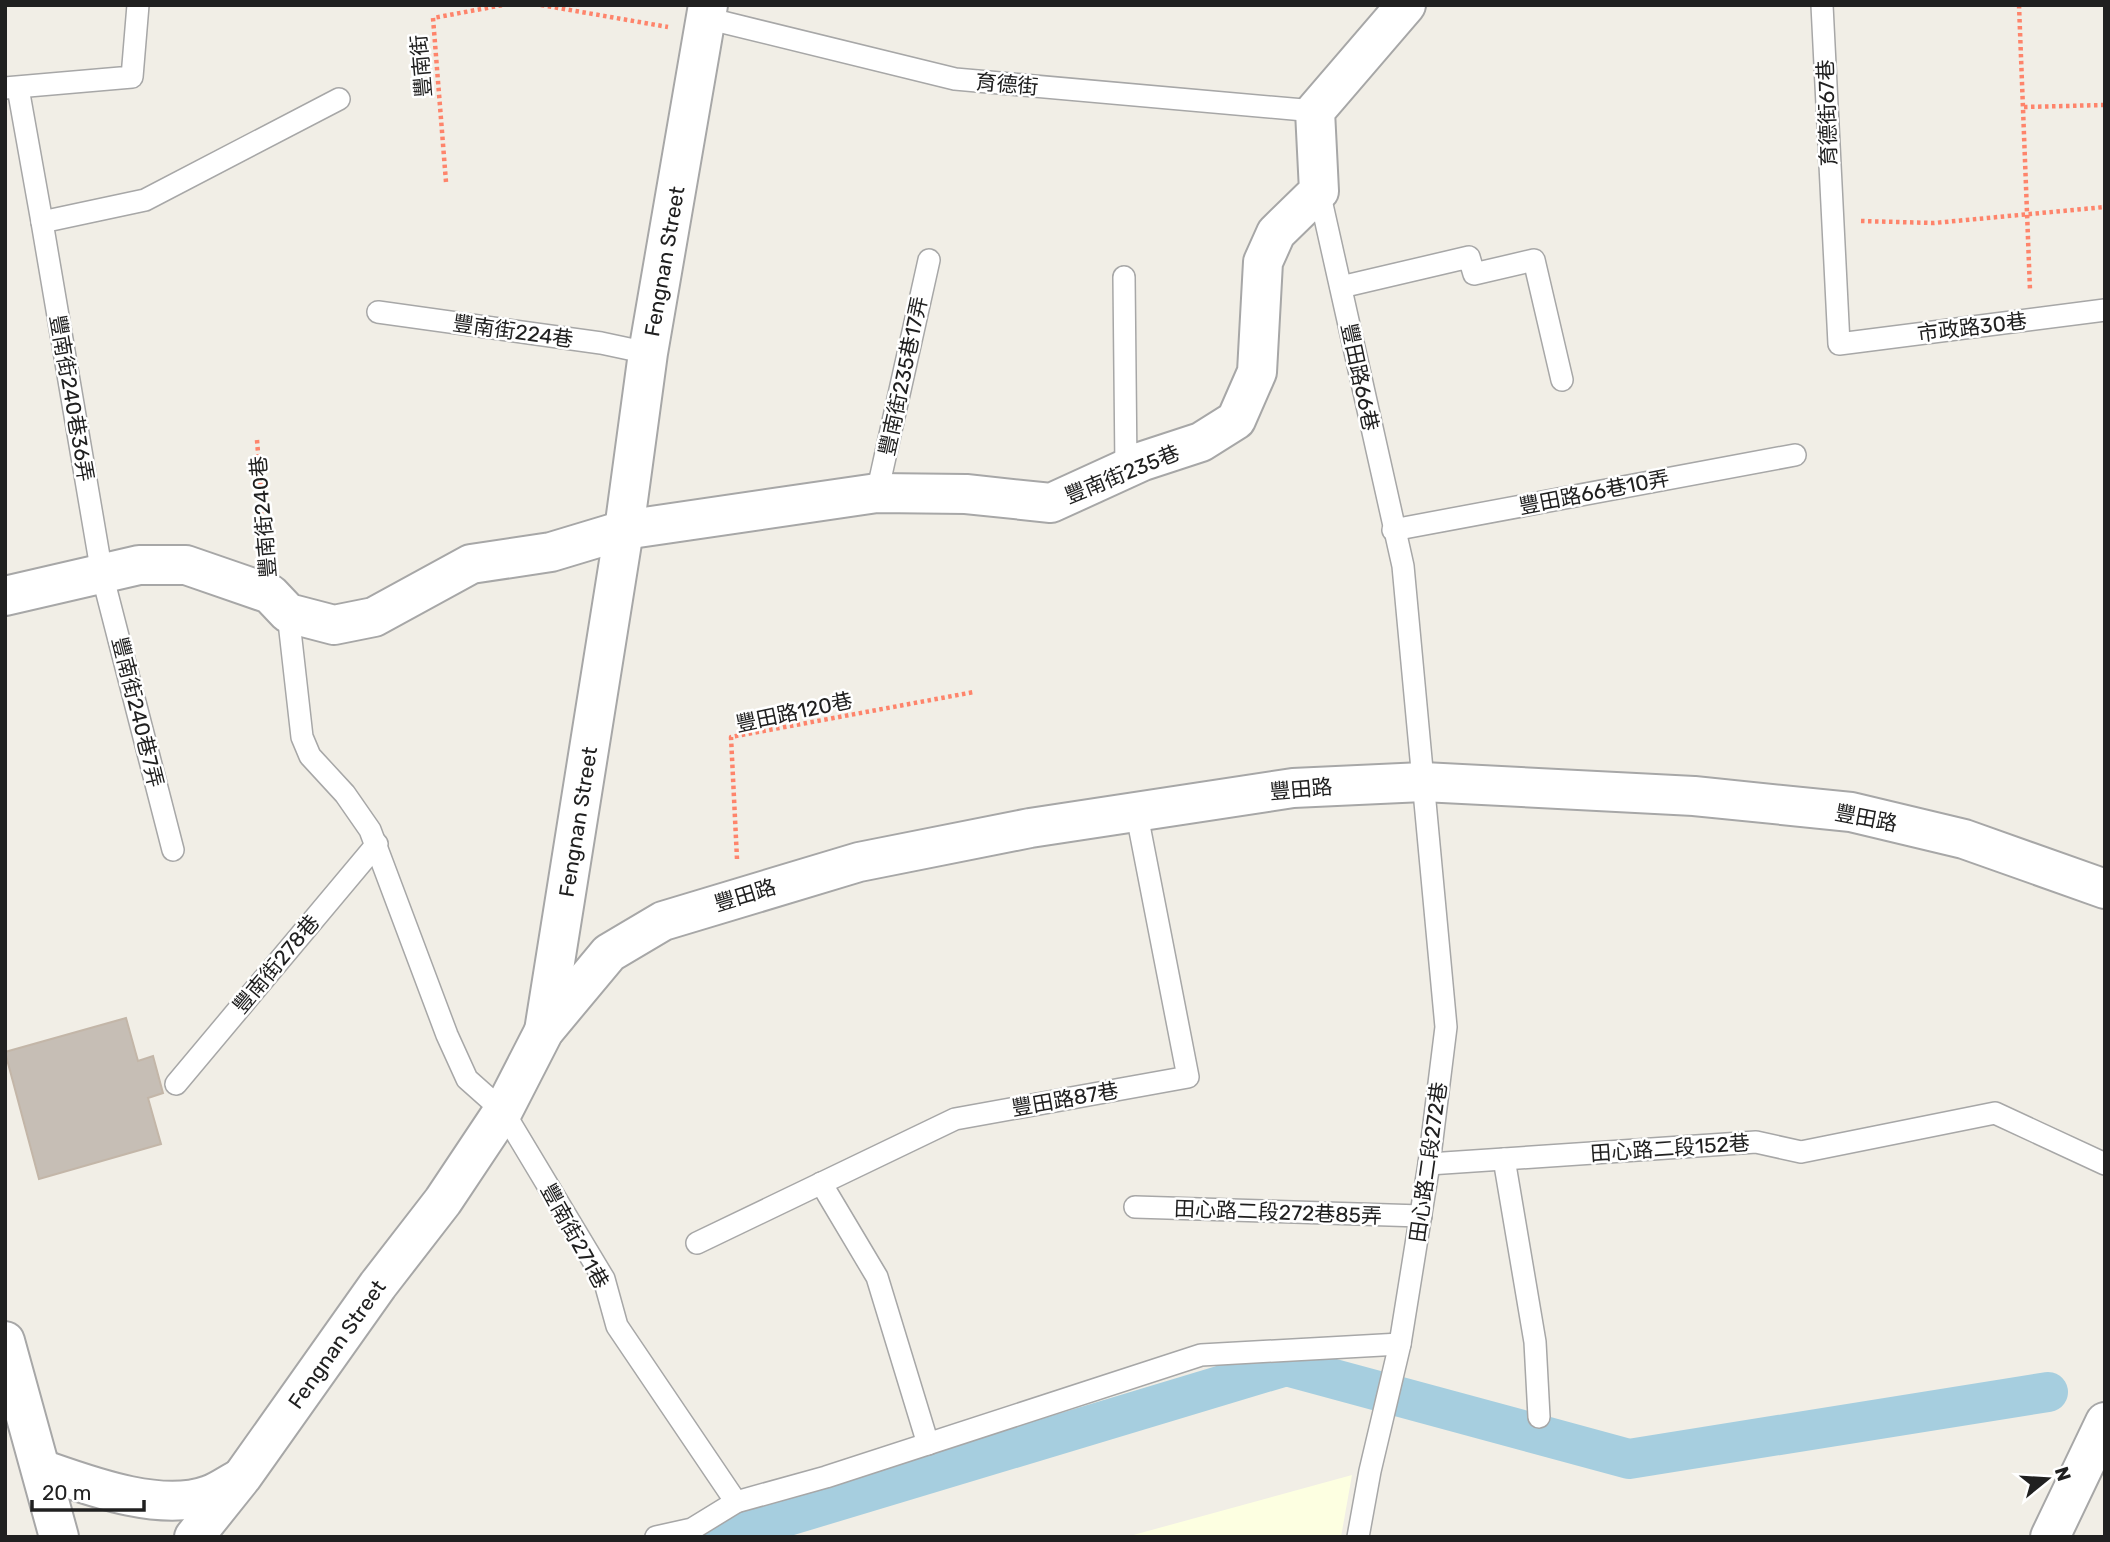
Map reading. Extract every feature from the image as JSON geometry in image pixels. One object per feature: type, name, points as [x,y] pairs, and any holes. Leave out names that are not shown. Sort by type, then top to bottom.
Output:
[{"type":"street","points":[[1315,111],[1406,5]]},
{"type":"street","name":"Fengnan Street","points":[[194,1537],[242,1477],[379,1285],[443,1201],[503,1111],[544,1031],[624,530],[648,353],[706,19]]},
{"type":"street","name":"豐田路66巷","points":[[1315,111],[1319,191]]},
{"type":"street","name":"豐南街235巷","points":[[624,530],[877,493],[966,494],[1051,503],[1126,469],[1201,442],[1236,420],[1256,372],[1263,262],[1276,233],[1319,191]]},
{"type":"street","name":"豐南街240巷","points":[[5,596],[139,565],[186,565],[334,625],[374,617],[471,564],[551,552],[624,530]]},
{"type":"street","name":"豐田路","points":[[544,1031],[610,953],[663,921],[741,895],[859,862],[1136,810],[1293,788],[1423,782],[1694,796],[1851,812],[1964,839],[2105,889]]},
{"type":"street","points":[[5,1341],[59,1537]]},
{"type":"street","points":[[2050,1537],[2105,1422]]},
{"type":"street","points":[[41,1469],[96,1488],[181,1501],[209,1495],[242,1477]]},
{"type":"street","points":[[216,1537],[242,1477]]},
{"type":"lane","points":[[12,88],[132,77],[138,5]]},
{"type":"lane","name":"育德街67巷","points":[[1822,5],[1839,344]]},
{"type":"lane","name":"育德街","points":[[706,19],[955,79],[1315,111]]},
{"type":"lane","name":"豐南街240巷36弄","points":[[12,88],[41,222],[102,574]]},
{"type":"lane","points":[[41,222],[145,200],[339,100]]},
{"type":"lane","name":"豐田路66巷","points":[[1319,191],[1403,566],[1423,782]]},
{"type":"lane","points":[[1341,287],[1469,257],[1474,274],[1534,260],[1562,380]]},
{"type":"lane","name":"豐南街235巷17弄","points":[[877,493],[929,260]]},
{"type":"lane","points":[[1124,277],[1126,469]]},
{"type":"lane","name":"市政路30巷","points":[[1839,344],[2105,310]]},
{"type":"lane","name":"豐南街224巷","points":[[378,312],[601,343],[648,353]]},
{"type":"lane","name":"豐田路66巷10弄","points":[[1393,530],[1796,455]]},
{"type":"lane","name":"豐南街240巷7弄","points":[[102,574],[173,850]]},
{"type":"lane","points":[[279,603],[302,737],[310,756],[345,794],[377,844],[452,1046],[467,1079],[503,1111]]},
{"type":"lane","name":"田心路二段272巷","points":[[1358,1537],[1370,1471],[1401,1343],[1429,1164],[1446,1027],[1423,782]]},
{"type":"lane","name":"豐田路87巷","points":[[697,1243],[955,1119],[1188,1077],[1136,810]]},
{"type":"lane","name":"豐南街278巷","points":[[176,1084],[377,844]]},
{"type":"lane","name":"豐南街271巷","points":[[503,1111],[604,1279],[617,1326],[736,1502]]},
{"type":"lane","name":"田心路二段152巷","points":[[1429,1164],[1756,1142],[1801,1152],[1995,1113],[2105,1164]]},
{"type":"lane","points":[[1504,1159],[1535,1342],[1539,1417]]},
{"type":"lane","points":[[821,1183],[877,1278],[928,1444]]},
{"type":"lane","name":"田心路二段272巷85弄","points":[[1135,1207],[1421,1216]]},
{"type":"lane","points":[[656,1537],[692,1529],[736,1502],[928,1444],[1202,1355],[1401,1343]]},
{"type":"path","name":"豐南街","points":[[446,182],[433,18],[503,5]]},
{"type":"path","points":[[541,5],[706,19]]},
{"type":"path","points":[[2019,5],[2031,319]]},
{"type":"path","points":[[2024,107],[2105,105]]},
{"type":"path","points":[[1831,220],[1934,223],[2105,207]]},
{"type":"path","name":"豐南街240巷","points":[[257,440],[279,603]]},
{"type":"path","name":"豐田路120巷","points":[[741,895],[732,807],[731,737],[974,692]]},
{"type":"shaded area","points":[[1352,1475],[1341,1537],[1126,1537]]},
{"type":"building","points":[[126,1018],[138,1061],[153,1056],[163,1093],[148,1098],[161,1144],[39,1179],[5,1052]]},
{"type":"waterway","points":[[718,1537],[1286,1366],[1629,1459],[2048,1392]]}]
